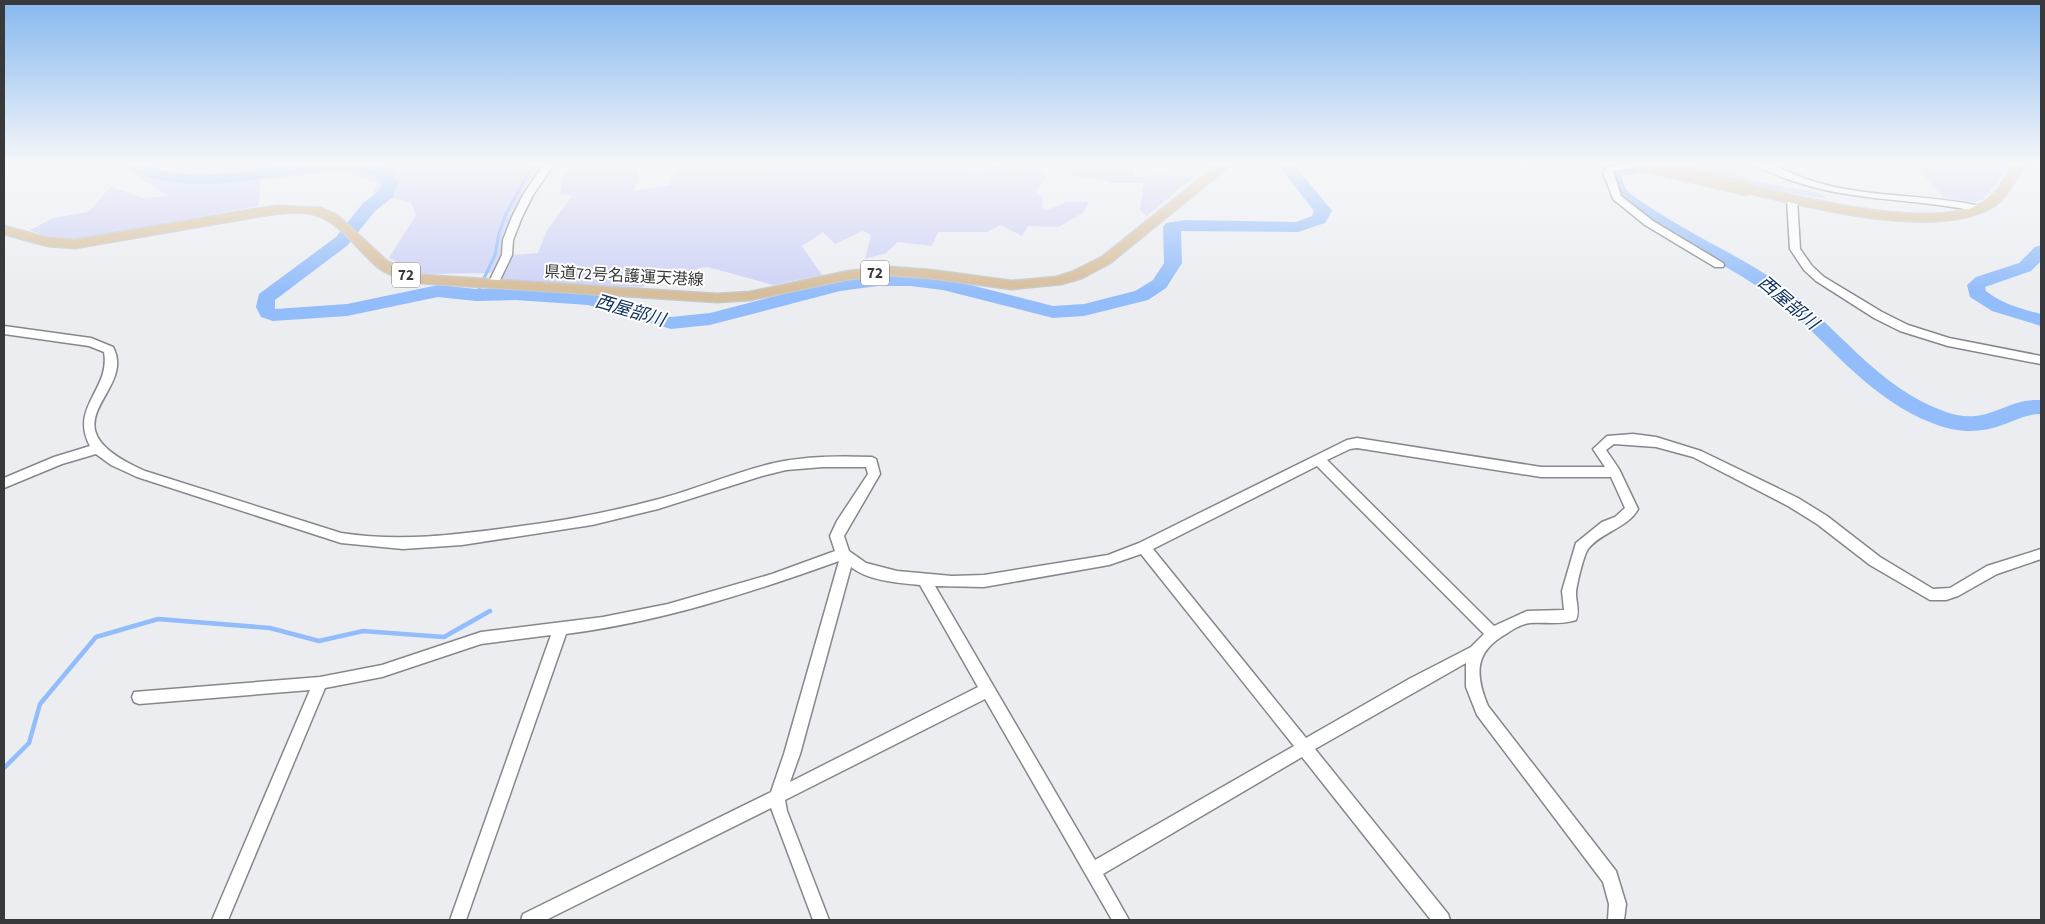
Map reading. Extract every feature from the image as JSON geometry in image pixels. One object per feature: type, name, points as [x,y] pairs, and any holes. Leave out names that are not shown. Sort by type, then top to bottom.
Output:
[{"type":"main road","name":"県道72号名護運天港線","points":[[4,230],[48,242],[75,244],[109,240],[278,210],[317,211],[333,218],[384,265],[403,274],[421,279],[717,298],[758,294],[849,275],[889,272],[906,272],[1012,285],[1056,281],[1077,275],[1106,260],[1173,206]]},
{"type":"main road","points":[[1836,206],[1920,217],[1951,217],[1985,206]]},
{"type":"street","points":[[484,283],[507,255],[508,240],[523,206]]},
{"type":"street","points":[[1628,206],[1649,223],[1719,265]]},
{"type":"street","points":[[1792,206],[1795,249],[1799,257],[1820,279],[1837,290],[1878,315],[1904,328],[1948,342],[2041,360]]},
{"type":"street","points":[[1967,206],[1980,209]]},
{"type":"street","points":[[4,330],[91,342],[109,350],[112,362],[110,374],[97,398],[88,428],[97,449],[116,463],[141,474],[341,538],[393,545],[439,543],[550,528],[609,517],[681,498],[774,468],[807,463],[872,462],[874,474],[842,524],[837,536],[845,556],[862,568],[896,577],[952,582],[984,581],[1109,560],[1144,547],[1319,460],[1347,444],[1357,443],[1541,472],[1615,472]]},
{"type":"street","points":[[1092,871],[1414,684],[1476,651],[1493,634],[1527,617],[1571,616],[1569,591],[1581,547],[1607,526],[1620,521],[1632,509],[1628,495],[1599,449],[1611,439],[1656,442],[1698,454],[1792,502],[1822,520],[1897,576],[1920,590],[1940,596],[1957,593],[1987,572],[2041,554]]},
{"type":"street","points":[[4,483],[58,460],[97,449]]},
{"type":"street","points":[[1319,460],[1493,634]]},
{"type":"street","points":[[1144,547],[1442,920]]},
{"type":"street","points":[[139,697],[320,683],[382,671],[481,638],[603,623],[668,610],[845,556]]},
{"type":"street","points":[[821,920],[779,811],[777,796],[792,754],[845,556]]},
{"type":"street","points":[[924,580],[1121,920]]},
{"type":"street","points":[[458,920],[561,628]]},
{"type":"street","points":[[1476,651],[1471,672],[1473,689],[1482,710],[1610,877],[1616,894],[1618,915],[1616,920]]},
{"type":"street","points":[[220,920],[320,683]]},
{"type":"street","points":[[529,920],[943,714],[987,690]]},
{"type":"shaded area","points":[[93,206],[257,206],[80,239],[49,238],[30,230],[53,218],[88,212]]},
{"type":"shaded area","points":[[412,206],[518,206],[503,236],[500,256],[491,273],[421,274],[389,258],[416,215]]},
{"type":"shaded area","points":[[565,206],[1042,206],[1046,211],[1057,206],[1087,206],[1083,213],[1058,227],[1028,226],[1022,236],[1001,225],[987,232],[938,232],[932,246],[898,242],[886,253],[865,259],[871,235],[863,231],[835,244],[823,232],[802,246],[822,275],[773,285],[708,267],[699,268],[693,272],[666,272],[654,276],[643,287],[501,281],[514,255],[538,253],[547,230]]},
{"type":"shaded area","points":[[1141,206],[1159,206],[1147,216],[1140,210]]},
{"type":"waterway","name":"西屋部川","points":[[370,206],[342,241],[266,298],[265,307],[268,313],[273,315],[347,310],[438,291],[476,295],[515,294],[589,299],[671,323],[710,319],[840,285],[878,280],[910,280],[943,284],[1053,312],[1084,310],[1141,296],[1160,284],[1173,263],[1172,227],[1185,225],[1298,227],[1319,219],[1323,211],[1319,206]]},
{"type":"waterway","points":[[476,295],[495,255],[499,233],[510,206]]},
{"type":"waterway","name":"西屋部川","points":[[1639,206],[1681,234],[1749,272],[1774,289],[1797,308],[1862,370],[1886,389],[1911,405],[1940,418],[1972,424],[1986,423],[1999,419],[2020,409],[2041,407]]},
{"type":"waterway","name":"西屋部川","points":[[2041,251],[2025,267],[1982,281],[1976,285],[1977,293],[1991,303],[2041,320]]},
{"type":"waterway","points":[[4,768],[29,743],[40,704],[96,637],[158,619],[270,628],[319,641],[363,631],[444,637],[490,611]]}]
